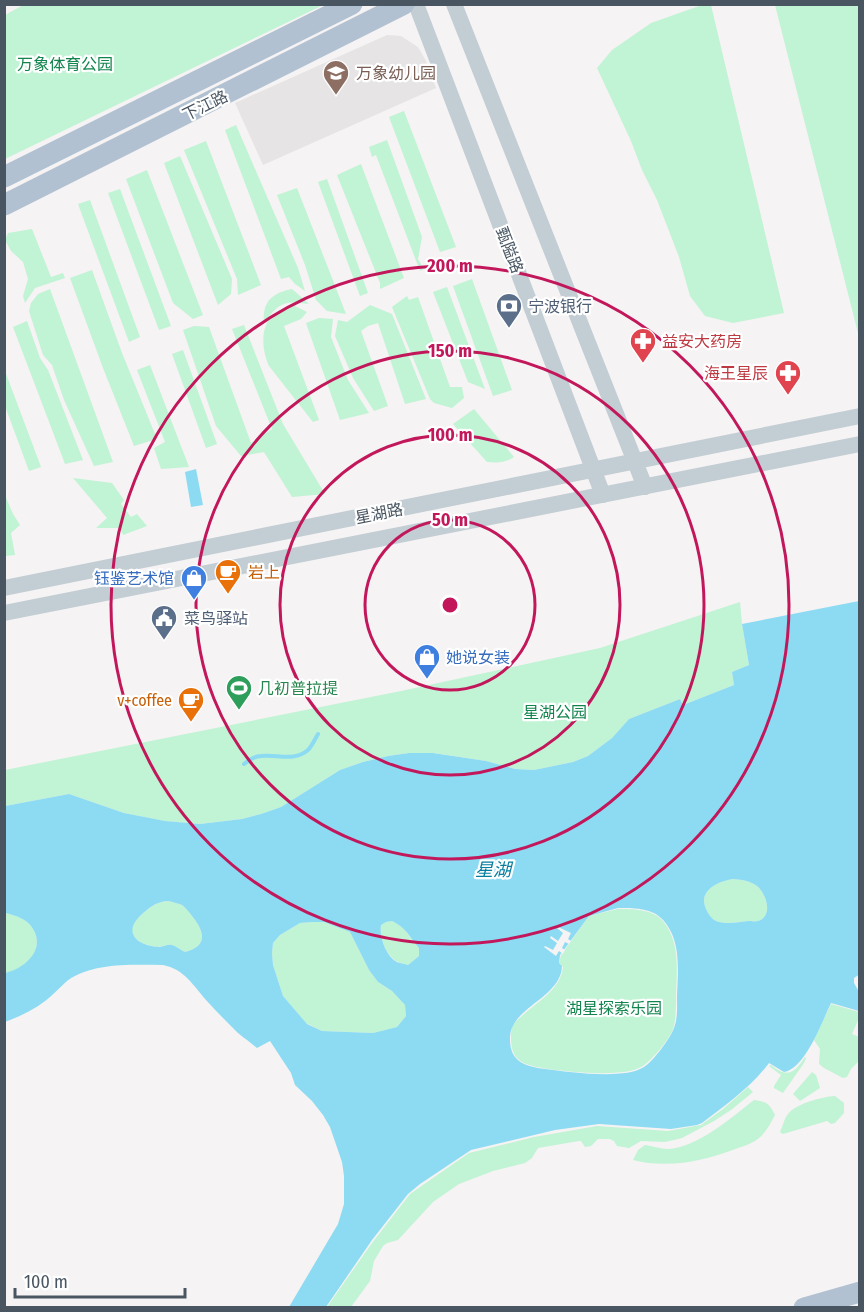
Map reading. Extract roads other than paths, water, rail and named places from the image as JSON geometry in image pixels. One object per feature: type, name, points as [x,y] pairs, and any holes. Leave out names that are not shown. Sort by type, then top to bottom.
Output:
[{"type":"main road","name":"下江路","points":[[4,177],[352,4]]},
{"type":"main road","name":"下江路","points":[[4,205],[404,4]]},
{"type":"main road","points":[[804,1308],[860,1292]]},
{"type":"street","name":"甄隘路","points":[[416,4],[603,495]]},
{"type":"street","points":[[454,4],[645,487]]},
{"type":"street","name":"星湖路","points":[[4,588],[860,416]]},
{"type":"street","name":"星湖路","points":[[4,613],[860,444]]},
{"type":"street","points":[[685,451],[691,478]]},
{"type":"water","points":[[196,469],[203,505],[191,507],[185,472]]},
{"type":"water","name":"星湖","points":[[859,601],[860,927],[858,933],[860,974],[854,978],[854,983],[859,992],[859,1011],[831,1003],[812,1044],[799,1063],[784,1072],[769,1063],[746,1088],[702,1123],[671,1129],[599,1124],[555,1130],[471,1150],[408,1194],[372,1240],[326,1307],[289,1307],[338,1224],[344,1204],[344,1176],[342,1162],[330,1127],[312,1101],[295,1085],[291,1073],[270,1041],[257,1048],[235,1030],[182,974],[163,965],[114,966],[89,970],[67,981],[34,1009],[5,1022],[5,973],[26,963],[37,944],[33,929],[28,923],[5,913],[5,806],[69,794],[124,813],[165,821],[200,824],[242,819],[281,807],[340,770],[388,756],[433,753],[486,761],[515,769],[534,770],[573,762],[588,756],[612,738],[629,719],[680,699],[683,705],[734,685],[732,672],[749,665],[742,624]],"holes":[[[728,880],[746,881],[760,889],[767,904],[763,918],[758,921],[728,923],[716,921],[711,917],[704,904],[706,893],[710,888]],[[163,902],[182,905],[190,913],[202,933],[198,946],[185,952],[172,945],[152,946],[135,938],[133,933],[135,922],[149,908]],[[618,908],[652,912],[668,926],[676,945],[677,955],[676,1020],[669,1037],[648,1064],[635,1071],[596,1074],[538,1068],[525,1064],[515,1057],[510,1045],[512,1027],[518,1018],[554,986],[560,977],[562,966],[559,963],[560,955],[589,916]],[[392,921],[401,927],[419,948],[419,956],[408,965],[397,962],[387,951],[381,930],[381,925]],[[312,922],[324,922],[350,932],[369,970],[378,982],[392,991],[405,1005],[406,1016],[397,1027],[373,1033],[322,1031],[307,1024],[283,996],[273,965],[273,943],[280,935],[300,923]]]},
{"type":"waterway","points":[[244,764],[259,756],[291,757],[303,754],[318,734]]},
{"type":"place","name":"万象幼儿园","points":[[336,96]]},
{"type":"place","name":"宁波银行","points":[[509,329]]},
{"type":"place","name":"益安大药房","points":[[643,364]]},
{"type":"place","name":"海王星辰","points":[[788,396]]},
{"type":"place","name":"岩上","points":[[228,595]]},
{"type":"place","name":"钰鉴艺术馆","points":[[194,601]]},
{"type":"place","name":"菜鸟驿站","points":[[164,641]]},
{"type":"place","name":"她说女装","points":[[427,680]]},
{"type":"place","name":"几初普拉提","points":[[239,711]]},
{"type":"place","name":"v+coffee","points":[[191,723]]},
{"type":"park label","name":"万象体育公园","points":[[65,64]]},
{"type":"park label","name":"星湖公园","points":[[555,712]]},
{"type":"park label","name":"湖星探索乐园","points":[[614,1008]]}]
